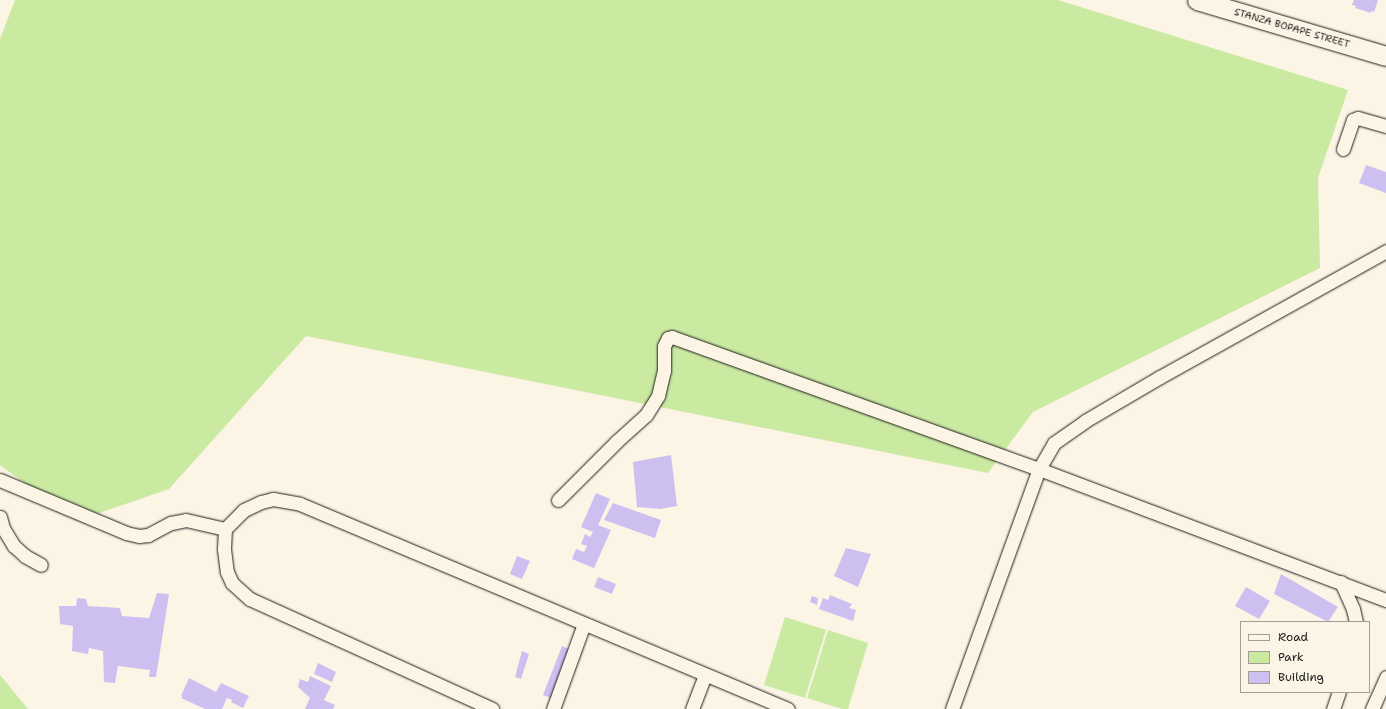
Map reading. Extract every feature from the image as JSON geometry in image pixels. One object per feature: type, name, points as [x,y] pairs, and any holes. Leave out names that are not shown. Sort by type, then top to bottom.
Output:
[{"type":"main road","name":"STANZA BOPAPE STREET","points":[[1197,0],[1386,56]]},
{"type":"main road","name":"STANZA BOPAPE STREET","points":[[1244,0],[1386,42]]},
{"type":"street","points":[[1343,149],[1354,120],[1358,118],[1386,126]]},
{"type":"street","points":[[952,709],[1039,469],[1054,443],[1085,420],[1386,251]]},
{"type":"street","points":[[558,500],[616,441],[646,415],[658,396],[664,371],[664,346],[668,338],[672,337],[1039,469],[1386,600]]},
{"type":"street","points":[[0,480],[126,533],[139,536],[148,535],[172,523],[186,520],[225,529]]},
{"type":"street","points":[[492,709],[250,599],[232,583],[227,572],[224,548],[225,529],[244,510],[261,502],[273,499],[287,500],[300,504],[788,709]]},
{"type":"street","points":[[0,517],[3,528],[14,546],[26,556],[41,565]]},
{"type":"street","points":[[1341,582],[1354,609],[1356,621]]},
{"type":"street","points":[[553,709],[584,624]]},
{"type":"street","points":[[692,709],[705,675]]},
{"type":"street","points":[[1372,709],[1386,676]]},
{"type":"street","points":[[1333,709],[1339,693]]},
{"type":"green space","points":[[15,0],[1058,0],[1348,90],[1318,178],[1320,268],[1033,412],[988,473],[306,336],[169,489],[76,521],[0,465],[0,39]]},
{"type":"green space","points":[[785,617],[826,630],[805,698],[764,685]]},
{"type":"green space","points":[[828,630],[868,643],[848,709],[842,709],[807,698]]},
{"type":"green space","points":[[0,675],[28,709],[0,709]]},
{"type":"building","points":[[1354,0],[1378,0],[1374,12],[1371,11],[1371,13],[1355,8],[1356,6],[1352,5]]},
{"type":"building","points":[[1366,165],[1386,172],[1386,193],[1359,183]]},
{"type":"building","points":[[671,455],[677,506],[660,509],[637,507],[633,462]]},
{"type":"building","points":[[596,493],[610,499],[598,525],[611,530],[594,568],[572,559],[576,549],[584,552],[587,546],[581,544],[585,534],[590,537],[593,532],[581,527]]},
{"type":"building","points":[[613,503],[661,520],[655,538],[604,520]]},
{"type":"building","points":[[846,548],[871,554],[858,587],[834,576]]},
{"type":"building","points":[[517,556],[530,561],[522,579],[510,574]]},
{"type":"building","points":[[1281,574],[1338,607],[1329,621],[1326,621],[1274,594]]},
{"type":"building","points":[[598,577],[616,584],[612,594],[594,587]]},
{"type":"building","points":[[1246,587],[1270,601],[1259,619],[1235,606]]},
{"type":"building","points":[[157,593],[169,594],[156,677],[149,677],[150,670],[118,666],[115,683],[104,682],[103,651],[89,648],[88,654],[72,651],[73,626],[60,624],[59,606],[76,606],[77,598],[86,599],[88,606],[120,608],[122,616],[149,618]]},
{"type":"building","points":[[830,595],[852,604],[849,608],[856,610],[853,621],[819,609],[823,598],[828,600]]},
{"type":"building","points":[[812,596],[818,598],[817,605],[810,602]]},
{"type":"building","points":[[562,646],[572,650],[553,699],[543,695]]},
{"type":"building","points":[[522,651],[529,654],[521,679],[515,677]]},
{"type":"building","points":[[318,663],[336,672],[332,682],[314,674]]},
{"type":"building","points":[[310,676],[331,686],[324,700],[335,705],[333,709],[305,709],[310,698],[298,687],[300,679],[308,682]]},
{"type":"building","points":[[189,678],[216,692],[221,683],[249,696],[243,708],[231,702],[232,700],[227,698],[222,709],[205,709],[181,698],[183,697],[181,696]]}]
